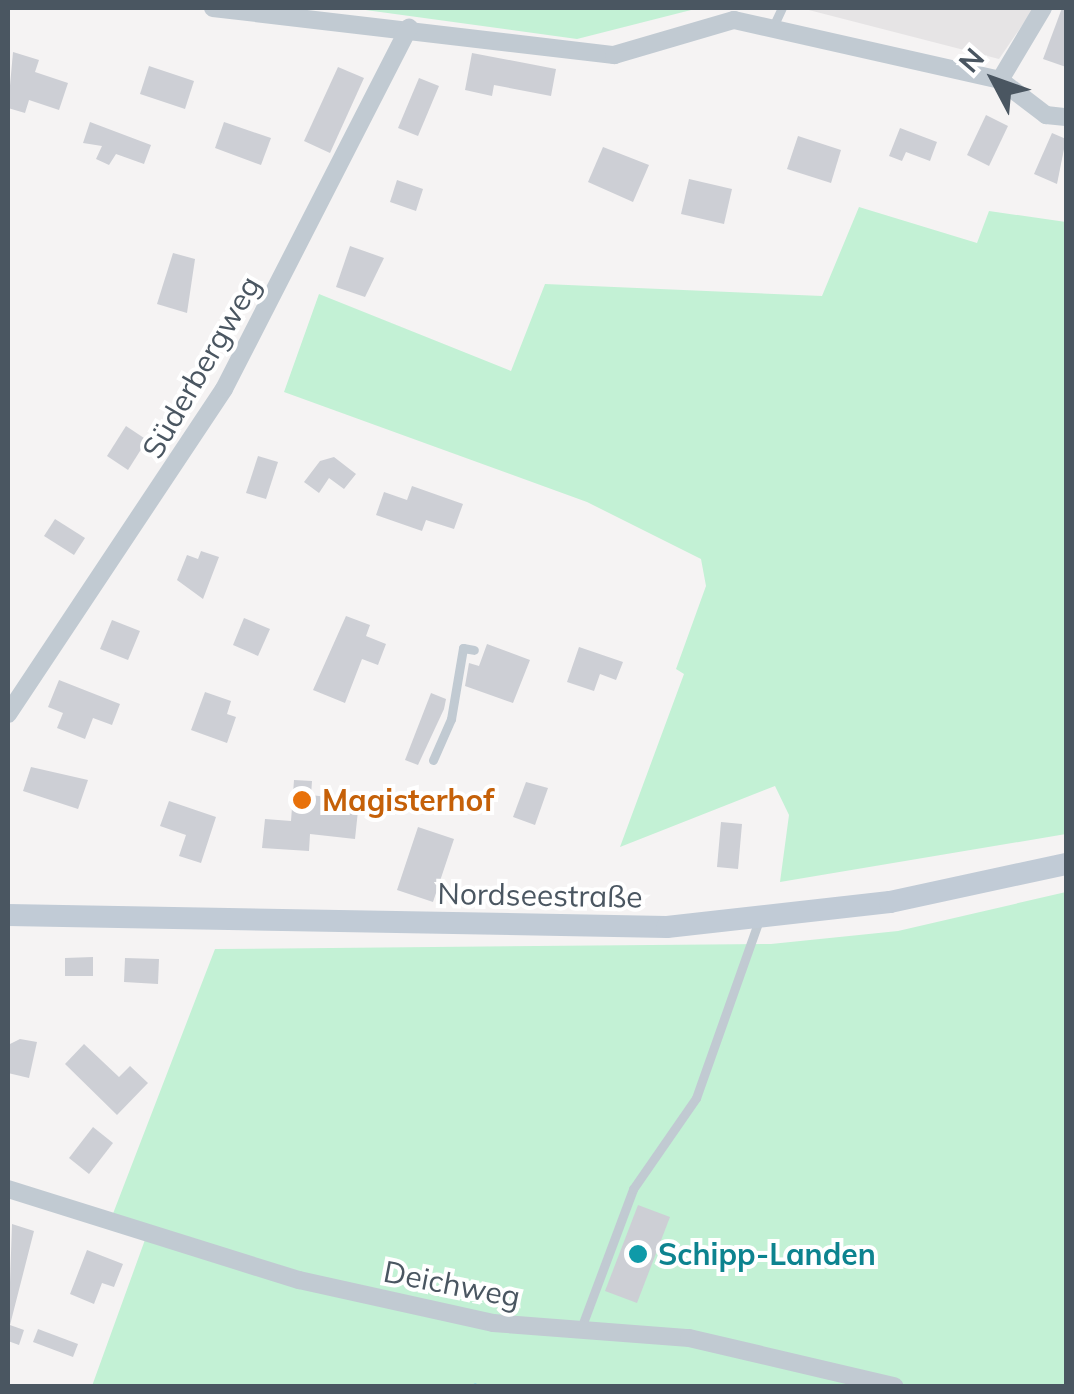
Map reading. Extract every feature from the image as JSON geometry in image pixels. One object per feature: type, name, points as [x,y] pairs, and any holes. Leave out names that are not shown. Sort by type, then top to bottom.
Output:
[{"type":"main road","name":"Nordseestraße","points":[[8,915],[569,928],[758,920],[950,892],[1066,864]]},
{"type":"street","points":[[214,8],[614,55],[734,20],[1000,80],[1046,115],[1066,117]]},
{"type":"street","points":[[1000,80],[1042,8]]},
{"type":"street","name":"Süderbergweg","points":[[8,714],[224,389],[408,28]]},
{"type":"street","name":"Deichweg","points":[[8,1189],[299,1280],[579,1333],[689,1338],[894,1386]]},
{"type":"lane","points":[[772,29],[782,8]]},
{"type":"lane","points":[[433,760],[450,718],[463,648],[474,650]]},
{"type":"lane","points":[[579,1333],[633,1189],[702,1084],[758,920]]},
{"type":"shaded area","points":[[801,8],[1034,8],[999,59]]},
{"type":"green space","points":[[351,8],[699,8],[577,39]]},
{"type":"green space","points":[[859,207],[977,243],[989,211],[1066,222],[1066,834],[780,882],[789,815],[775,786],[620,847],[684,674],[676,669],[706,586],[701,559],[587,502],[284,392],[319,294],[511,371],[545,284],[822,296]]},
{"type":"green space","points":[[1066,892],[1066,1386],[92,1386],[146,1237],[109,1224],[215,949],[771,944],[898,931]]},
{"type":"building","points":[[1062,8],[1066,8],[1066,67],[1043,59]]},
{"type":"building","points":[[13,52],[39,60],[35,72],[68,83],[59,110],[29,100],[25,113],[8,108]]},
{"type":"building","points":[[472,53],[556,69],[551,96],[494,85],[492,96],[465,90]]},
{"type":"building","points":[[149,66],[194,81],[185,109],[140,94]]},
{"type":"building","points":[[338,67],[364,78],[330,153],[304,141]]},
{"type":"building","points":[[419,78],[439,86],[418,136],[398,128]]},
{"type":"building","points":[[986,115],[1008,126],[989,166],[967,155]]},
{"type":"building","points":[[90,122],[151,145],[144,164],[116,154],[109,165],[96,159],[102,146],[83,143]]},
{"type":"building","points":[[224,122],[271,138],[261,165],[215,148]]},
{"type":"building","points":[[900,128],[937,142],[930,161],[906,152],[902,161],[889,156]]},
{"type":"building","points":[[1052,133],[1066,139],[1057,184],[1034,174]]},
{"type":"building","points":[[798,136],[841,150],[831,183],[787,169]]},
{"type":"building","points":[[603,147],[649,165],[633,202],[588,182]]},
{"type":"building","points":[[689,179],[732,189],[724,224],[681,214]]},
{"type":"building","points":[[397,180],[423,189],[416,211],[390,202]]},
{"type":"building","points":[[350,246],[384,258],[365,297],[336,287]]},
{"type":"building","points":[[173,253],[195,259],[187,313],[157,304]]},
{"type":"building","points":[[126,426],[147,440],[128,470],[107,456]]},
{"type":"building","points":[[258,456],[278,462],[266,499],[246,493]]},
{"type":"building","points":[[334,457],[356,474],[344,489],[329,478],[319,493],[304,482],[320,461]]},
{"type":"building","points":[[412,486],[463,504],[454,529],[426,520],[422,531],[376,515],[384,492],[407,500]]},
{"type":"building","points":[[55,519],[85,538],[74,555],[44,536]]},
{"type":"building","points":[[201,551],[219,557],[203,599],[177,580],[187,555],[198,559]]},
{"type":"building","points":[[346,616],[370,625],[366,636],[386,644],[378,665],[362,659],[345,703],[313,690]]},
{"type":"building","points":[[244,618],[270,629],[258,656],[233,645]]},
{"type":"building","points":[[112,620],[140,631],[128,660],[100,649]]},
{"type":"building","points":[[487,644],[530,660],[513,703],[465,686],[469,663],[479,666]]},
{"type":"building","points":[[579,647],[623,662],[616,680],[600,674],[594,691],[567,682]]},
{"type":"building","points":[[59,680],[120,704],[112,725],[93,718],[85,739],[57,728],[63,713],[48,707]]},
{"type":"building","points":[[205,692],[231,701],[227,714],[236,717],[227,743],[191,730]]},
{"type":"building","points":[[431,693],[446,699],[418,765],[405,760]]},
{"type":"building","points":[[31,767],[88,780],[78,809],[23,791]]},
{"type":"building","points":[[294,780],[312,781],[311,795],[359,801],[355,839],[310,834],[309,851],[262,848],[265,819],[291,821]]},
{"type":"building","points":[[526,782],[548,788],[535,825],[513,817]]},
{"type":"building","points":[[169,801],[216,817],[201,863],[179,856],[186,835],[160,826]]},
{"type":"building","points":[[721,822],[742,824],[738,869],[717,867]]},
{"type":"building","points":[[418,827],[454,839],[433,902],[397,890]]},
{"type":"building","points":[[93,957],[93,976],[65,976],[65,958]]},
{"type":"building","points":[[125,958],[159,959],[158,984],[124,982]]},
{"type":"building","points":[[20,1039],[37,1042],[29,1078],[8,1073],[8,1045]]},
{"type":"building","points":[[84,1044],[119,1077],[130,1066],[148,1083],[117,1115],[65,1064]]},
{"type":"building","points":[[93,1127],[113,1143],[89,1174],[69,1158]]},
{"type":"building","name":"Schipp-Landen","points":[[638,1205],[670,1217],[637,1303],[605,1291]]},
{"type":"building","points":[[12,1224],[34,1231],[10,1325],[24,1330],[19,1345],[8,1341]]},
{"type":"building","points":[[87,1250],[123,1264],[114,1287],[102,1283],[94,1304],[70,1294]]},
{"type":"building","points":[[38,1329],[78,1344],[73,1357],[33,1342]]},
{"type":"place","name":"Magisterhof","points":[[302,800]]},
{"type":"place","name":"Schipp-Landen","points":[[638,1254]]}]
